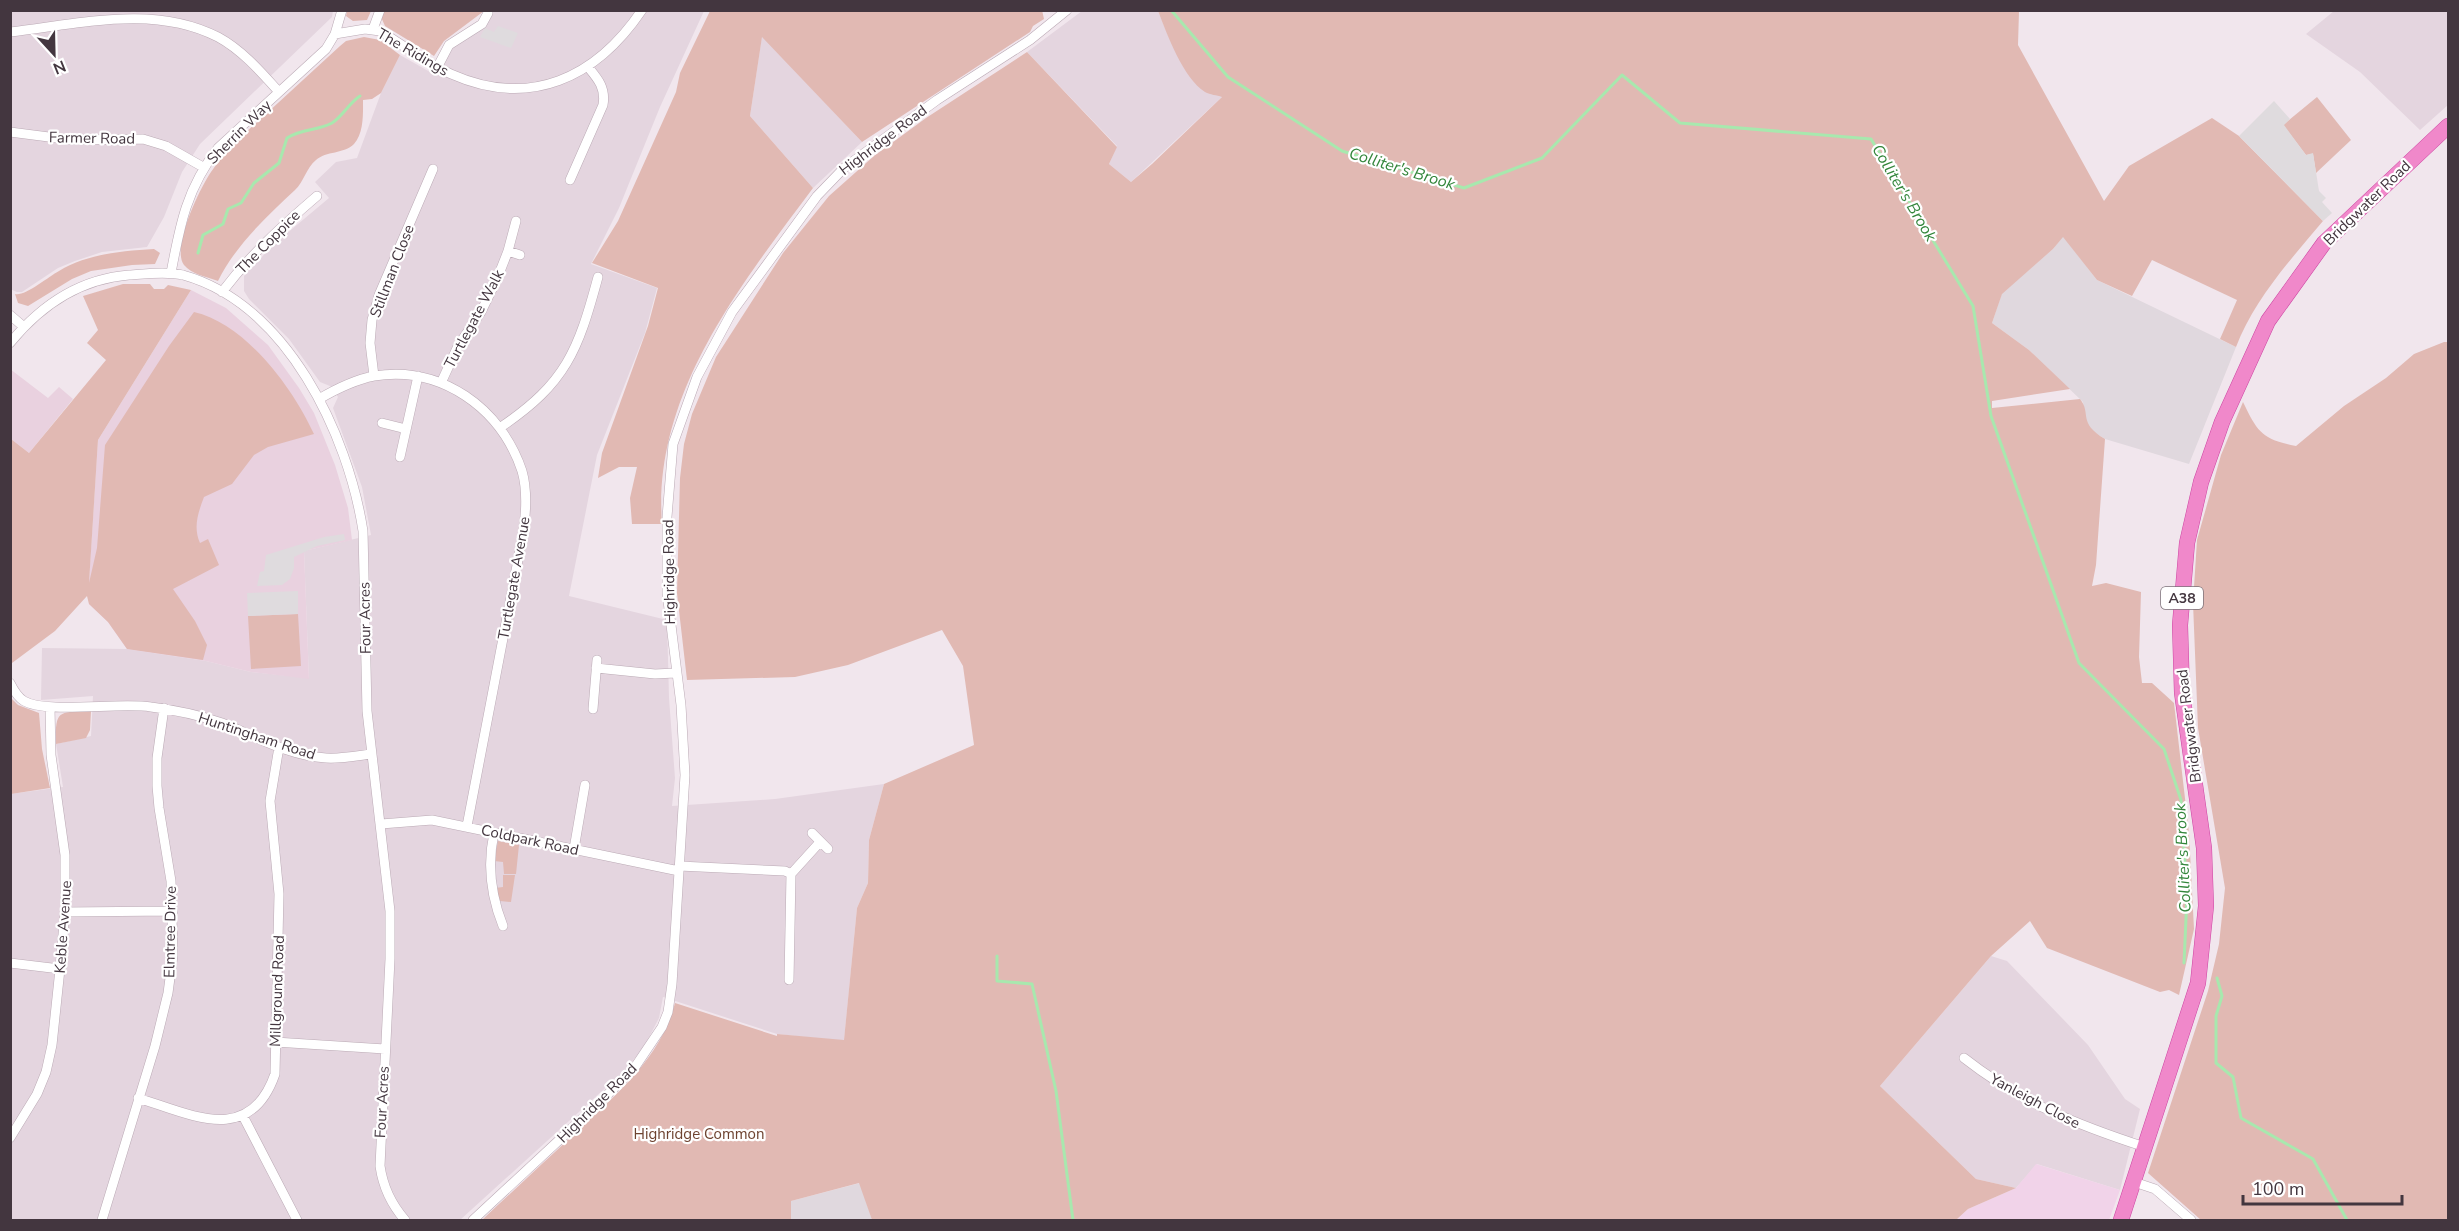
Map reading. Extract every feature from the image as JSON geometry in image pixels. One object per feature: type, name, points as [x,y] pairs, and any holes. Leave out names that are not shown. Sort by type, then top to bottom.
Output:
[{"type":"highway","name":"Bridgwater Road","points":[[2121,1221],[2198,983],[2206,906],[2204,848],[2182,693],[2180,625],[2187,543],[2201,482],[2222,422],[2268,321],[2324,243],[2448,126]]},
{"type":"street","name":"Sherrin Way","points":[[171,273],[179,228],[187,200],[204,167],[218,148],[326,49],[335,34],[342,10]]},
{"type":"street","points":[[373,29],[380,10]]},
{"type":"street","name":"The Ridings","points":[[335,34],[373,29],[380,31],[459,78],[500,88],[517,89],[548,86],[588,67],[617,41],[642,10]]},
{"type":"street","name":"Highridge Road","points":[[473,1221],[626,1077],[662,1027],[668,1011],[685,775],[681,705],[675,673],[667,593],[668,517],[673,444],[697,377],[732,312],[791,228],[844,168],[937,100],[1030,40],[1067,10]]},
{"type":"street","points":[[438,66],[449,45],[482,24],[488,13]]},
{"type":"street","points":[[10,32],[128,19],[154,19],[178,23],[198,29],[225,42],[248,59],[279,92]]},
{"type":"street","points":[[570,180],[605,97],[601,84],[588,67]]},
{"type":"street","name":"Farmer Road","points":[[10,132],[72,140],[143,139],[166,146],[204,167]]},
{"type":"street","name":"Stillman Close","points":[[374,376],[370,343],[372,320],[379,295],[434,169]]},
{"type":"street","name":"The Coppice","points":[[222,292],[245,261],[317,196]]},
{"type":"street","name":"Turtlegate Walk","points":[[441,383],[458,346],[481,312],[508,251],[516,221]]},
{"type":"street","points":[[508,251],[520,255]]},
{"type":"street","name":"Four Acres","points":[[10,343],[44,307],[64,294],[114,276],[171,273],[222,292],[240,304],[266,327],[289,353],[319,399],[347,466],[363,531],[367,711],[390,911],[380,1166],[384,1187],[391,1203],[405,1221]]},
{"type":"street","points":[[501,427],[546,392],[569,362],[584,329],[598,277]]},
{"type":"street","points":[[10,315],[24,327]]},
{"type":"street","name":"Turtlegate Avenue","points":[[319,399],[340,388],[374,376],[418,376],[441,383],[474,401],[501,427],[522,473],[526,512],[467,826]]},
{"type":"street","points":[[400,457],[418,376]]},
{"type":"street","points":[[382,423],[406,429]]},
{"type":"street","points":[[593,709],[597,664],[655,674],[675,673]]},
{"type":"street","name":"Huntingham Road","points":[[10,683],[20,699],[25,702],[50,707],[119,704],[164,708],[220,722],[279,747],[325,758],[371,754]]},
{"type":"street","name":"Keble Avenue","points":[[10,1138],[37,1094],[46,1072],[52,1045],[60,969],[65,912],[65,855],[51,755],[50,707]]},
{"type":"street","name":"Elmtree Drive","points":[[102,1221],[155,1046],[168,993],[173,955],[171,881],[157,786],[157,758],[164,708]]},
{"type":"street","name":"Millground Road","points":[[243,1116],[261,1102],[275,1074],[279,894],[270,801],[279,747]]},
{"type":"street","points":[[574,849],[585,785]]},
{"type":"street","name":"Coldpark Road","points":[[381,824],[432,820],[679,868],[785,871],[791,874]]},
{"type":"street","points":[[494,832],[490,879],[503,926]]},
{"type":"street","points":[[812,834],[828,849]]},
{"type":"street","points":[[789,980],[791,874],[820,842]]},
{"type":"street","points":[[65,912],[173,911]]},
{"type":"street","points":[[10,963],[60,969]]},
{"type":"street","points":[[275,1042],[385,1049]]},
{"type":"street","name":"Yanleigh Close","points":[[1964,1058],[1992,1080],[2070,1122],[2145,1147]]},
{"type":"street","points":[[138,1098],[214,1121],[243,1116],[297,1221]]},
{"type":"street","points":[[2134,1182],[2155,1189],[2192,1221]]},
{"type":"shaded area","points":[[10,11],[333,11],[332,17],[200,144],[182,172],[164,217],[147,247],[102,252],[75,261],[58,268],[22,292],[17,292],[10,289]]},
{"type":"shaded area","points":[[490,11],[704,11],[660,107],[619,208],[591,264],[657,288],[645,333],[597,455],[569,596],[667,620],[669,698],[675,778],[672,806],[775,799],[884,784],[869,840],[868,883],[857,908],[844,1041],[777,1034],[663,997],[659,1018],[644,1047],[624,1071],[460,1220],[11,1220],[10,794],[63,787],[56,744],[91,736],[93,696],[41,700],[42,648],[127,649],[206,661],[251,672],[309,678],[304,551],[371,535],[362,487],[333,408],[338,397],[330,386],[320,382],[289,339],[249,299],[244,291],[244,276],[273,245],[329,198],[315,182],[336,162],[357,158],[381,93],[400,55],[430,72],[448,41],[476,25]]},
{"type":"shaded area","points":[[1082,11],[1158,11],[1169,38],[1207,93],[1223,96],[1131,182],[1109,164],[1117,146],[1027,52]]},
{"type":"shaded area","points":[[2334,11],[2448,11],[2448,105],[2420,130],[2360,72],[2306,34]]},
{"type":"shaded area","points":[[498,26],[518,33],[511,48],[480,37],[485,28],[494,32]]},
{"type":"shaded area","points":[[762,36],[862,142],[813,188],[750,116]]},
{"type":"shaded area","points":[[2274,101],[2290,119],[2284,125],[2306,155],[2313,153],[2319,191],[2326,198],[2322,202],[2332,213],[2323,221],[2239,136]]},
{"type":"shaded area","points":[[2063,236],[2097,280],[2236,347],[2189,464],[2105,439],[2094,432],[2085,422],[2083,402],[2029,350],[1992,323],[2002,293],[2053,249]]},
{"type":"shaded area","points":[[191,290],[226,308],[268,345],[314,413],[335,465],[348,508],[352,540],[304,551],[309,679],[251,672],[206,661],[127,649],[108,622],[89,604],[98,440]]},
{"type":"shaded area","points":[[10,369],[48,398],[59,387],[73,399],[29,453],[11,439]]},
{"type":"shaded area","points":[[344,534],[345,540],[317,546],[294,557],[294,568],[290,579],[282,585],[257,586],[260,572],[264,571],[266,555],[324,537]]},
{"type":"shaded area","points":[[298,591],[298,614],[248,616],[247,593]]},
{"type":"shaded area","points":[[1991,956],[2007,961],[2088,1045],[2125,1099],[2140,1109],[2120,1190],[2037,1164],[2016,1188],[1976,1179],[1880,1086]]},
{"type":"shaded area","points":[[2036,1164],[2120,1190],[2109,1220],[1956,1220],[1968,1209],[2016,1188]]},
{"type":"shaded area","points":[[860,1183],[872,1220],[791,1220],[791,1201]]},
{"type":"green space","points":[[347,10],[371,11],[367,20],[353,21],[346,16]]},
{"type":"green space","points":[[1042,10],[1044,19],[1033,26],[1030,32],[862,142],[762,37],[750,116],[813,188],[731,303],[706,344],[686,387],[671,431],[663,477],[662,524],[632,524],[630,498],[637,467],[619,467],[598,478],[602,453],[648,326],[658,288],[592,263],[618,221],[676,92],[680,73],[710,11]]},
{"type":"green space","points":[[384,11],[484,11],[444,41],[434,56],[385,26],[381,17]]},
{"type":"green space","name":"Highridge Common","points":[[1158,11],[2019,11],[2018,45],[2104,201],[2129,166],[2212,118],[2239,136],[2323,221],[2263,296],[2236,347],[2220,339],[2237,300],[2152,260],[2132,296],[2097,280],[2063,237],[2053,249],[2002,294],[1992,323],[2029,350],[2070,389],[1992,401],[1992,408],[2080,399],[2091,428],[2105,439],[2096,565],[2092,586],[2106,583],[2141,592],[2139,657],[2142,683],[2152,683],[2174,703],[2189,833],[2194,929],[2179,995],[2169,990],[2160,992],[2047,948],[2030,921],[1991,956],[1880,1086],[1976,1179],[2016,1188],[1968,1209],[1956,1220],[872,1220],[859,1183],[791,1201],[791,1220],[482,1220],[634,1076],[658,1042],[675,1003],[777,1036],[777,1034],[844,1040],[857,908],[868,883],[869,840],[884,784],[974,745],[963,666],[942,630],[848,665],[795,677],[687,680],[677,593],[680,478],[684,444],[692,414],[716,357],[783,253],[829,196],[874,156],[926,118],[1027,52],[1117,147],[1109,164],[1131,182],[1152,164],[1222,97],[1205,92],[1190,77],[1177,55]]},
{"type":"green space","points":[[364,37],[380,40],[400,55],[381,93],[372,99],[363,100],[361,129],[354,144],[320,157],[313,163],[298,187],[242,244],[218,281],[187,268],[181,257],[181,246],[188,218],[200,191],[218,162],[231,146],[340,46],[346,41]]},
{"type":"green space","points":[[2317,97],[2351,140],[2316,173],[2313,154],[2306,155],[2283,125]]},
{"type":"green space","points":[[154,249],[160,253],[155,264],[91,271],[72,279],[28,306],[18,303],[15,294],[30,290],[70,265],[117,252]]},
{"type":"green space","points":[[123,284],[150,284],[154,289],[164,289],[168,285],[191,290],[98,440],[89,583],[97,548],[105,445],[169,346],[194,312],[213,319],[232,330],[266,360],[294,397],[314,434],[268,447],[254,455],[232,484],[204,497],[197,520],[198,537],[200,543],[208,539],[219,565],[173,589],[195,621],[207,645],[203,660],[127,649],[108,622],[89,604],[87,596],[55,631],[12,663],[11,439],[29,453],[106,360],[87,343],[98,330],[83,296]]},
{"type":"green space","points":[[2448,342],[2448,1220],[2201,1220],[2148,1173],[2208,991],[2219,944],[2225,888],[2198,728],[2193,603],[2197,540],[2221,455],[2243,402],[2262,433],[2275,441],[2296,446],[2344,406],[2386,378],[2414,354]]},
{"type":"green space","points":[[298,614],[301,666],[251,669],[248,616]]},
{"type":"green space","points":[[10,697],[18,705],[39,713],[42,749],[50,788],[11,794]]},
{"type":"green space","points":[[91,711],[90,730],[86,738],[56,744],[58,718],[61,715]]},
{"type":"green space","points":[[498,841],[519,845],[516,874],[504,874],[503,862],[494,861]]},
{"type":"green space","points":[[503,875],[515,875],[511,902],[500,901],[495,888],[503,887]]},
{"type":"waterway","name":"Colliter's Brook","points":[[1171,10],[1228,77],[1342,151],[1464,188],[1542,158],[1622,75],[1680,123],[1871,139],[1973,306],[1991,416],[2079,663],[2164,749],[2181,800],[2187,896],[2184,963]]},
{"type":"waterway","points":[[198,253],[203,235],[223,224],[228,209],[241,203],[254,183],[279,163],[287,138],[332,123],[360,96]]},
{"type":"waterway","points":[[997,956],[997,981],[1032,984],[1056,1091],[1073,1220]]},
{"type":"waterway","name":"Colliter's Brook","points":[[2217,978],[2222,996],[2216,1016],[2216,1063],[2233,1077],[2241,1118],[2313,1159],[2347,1220]]}]
